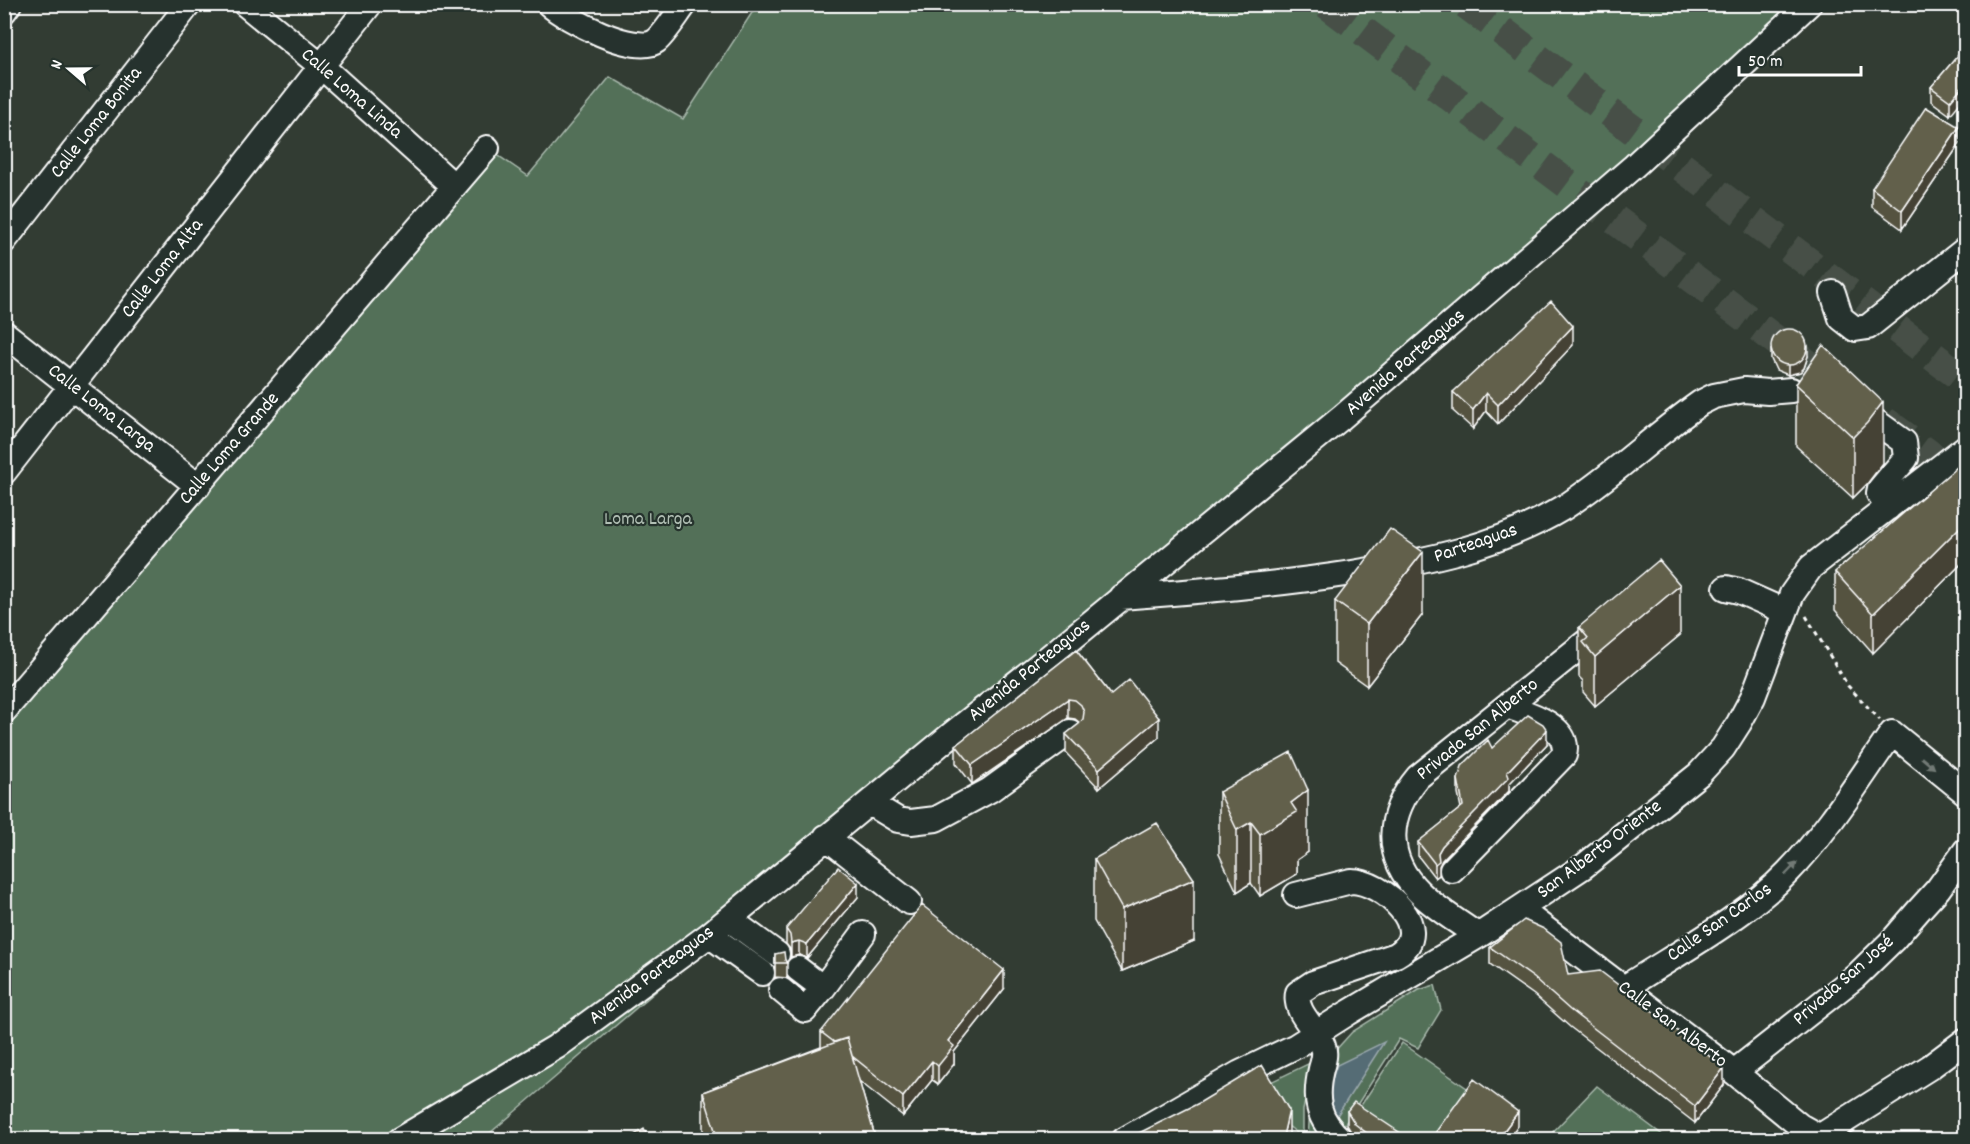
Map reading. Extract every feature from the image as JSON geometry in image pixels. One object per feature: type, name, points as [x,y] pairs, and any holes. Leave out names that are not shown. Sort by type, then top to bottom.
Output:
[{"type":"street","points":[[4,11],[9,4]]},
{"type":"street","name":"Calle Loma Bonita","points":[[4,241],[189,4]]},
{"type":"street","name":"Calle Loma Linda","points":[[245,4],[321,66],[454,186]]},
{"type":"street","name":"Calle Loma Alta","points":[[4,472],[370,4]]},
{"type":"street","points":[[549,4],[556,11],[590,29],[625,42],[645,45],[656,41],[685,4]]},
{"type":"street","name":"Avenida Parteaguas","points":[[399,1140],[556,1047],[729,919],[826,837],[1341,418],[1634,166],[1809,4]]},
{"type":"street","name":"Calle Loma Grande","points":[[4,711],[487,147]]},
{"type":"street","points":[[1833,293],[1841,318],[1855,329],[1868,327],[1965,249]]},
{"type":"street","name":"Calle Loma Larga","points":[[4,333],[198,486]]},
{"type":"street","name":"Parteaguas","points":[[1121,597],[1230,589],[1328,576],[1420,562],[1470,549],[1516,532],[1563,508],[1700,403],[1714,396],[1744,390],[1768,392],[1791,390]]},
{"type":"street","points":[[1853,405],[1904,442],[1906,458],[1880,489],[1879,494],[1888,508]]},
{"type":"street","name":"San Alberto Oriente","points":[[1124,1140],[1240,1073],[1317,1034],[1348,1012],[1478,936],[1584,866],[1699,774],[1723,748],[1753,697],[1788,603],[1811,567],[1965,447]]},
{"type":"street","points":[[1726,588],[1788,603]]},
{"type":"street","name":"Privada San Alberto","points":[[1478,936],[1420,893],[1408,879],[1394,848],[1394,823],[1399,805],[1418,777],[1623,613]]},
{"type":"street","points":[[1452,870],[1563,755],[1566,747],[1562,736],[1547,723],[1507,706]]},
{"type":"street","points":[[870,803],[898,820],[911,822],[936,819],[990,790],[1070,732]]},
{"type":"street","points":[[1892,733],[1965,792]]},
{"type":"street","name":"Calle San Carlos","points":[[1624,988],[1748,908],[1787,874],[1809,850],[1892,733]]},
{"type":"street","points":[[826,837],[909,902]]},
{"type":"street","name":"Privada San José","points":[[1734,1072],[1855,977],[1893,940],[1938,889],[1965,850]]},
{"type":"street","points":[[1296,895],[1359,881],[1383,892],[1406,915],[1411,927],[1412,936],[1403,951],[1313,982],[1301,990],[1297,998],[1299,1008],[1317,1034],[1324,1050],[1317,1094],[1318,1106],[1322,1118],[1341,1140]]},
{"type":"street","name":"Calle San Alberto","points":[[1519,909],[1734,1072],[1790,1119],[1822,1138]]},
{"type":"street","points":[[729,919],[777,954]]},
{"type":"street","points":[[782,990],[806,1010],[863,934]]},
{"type":"street","points":[[709,935],[762,973]]},
{"type":"street","points":[[798,969],[823,988]]},
{"type":"street","points":[[1822,1138],[1930,1067],[1965,1040]]},
{"type":"path","points":[[1788,603],[1822,641],[1848,686],[1892,733]]},
{"type":"green space","name":"Loma Larga","points":[[757,5],[1803,5],[1571,209],[483,1139],[5,1140],[5,724],[198,486],[487,148],[528,176],[610,77],[683,119]]},
{"type":"green space","points":[[1435,985],[1441,1010],[1418,1048],[1399,1039],[1339,1133],[1348,1139],[1308,1140],[1310,1107],[1325,1062],[1352,1032],[1419,990]]},
{"type":"green space","points":[[1402,1043],[1474,1093],[1440,1139],[1390,1139],[1354,1116]]},
{"type":"green space","points":[[1314,1061],[1303,1110],[1303,1138],[1248,1093]]},
{"type":"green space","points":[[1597,1086],[1668,1139],[1546,1139]]},
{"type":"water","points":[[1384,1042],[1331,1125],[1321,1108],[1337,1065]]},
{"type":"building","points":[[1965,50],[1965,83],[1950,101],[1931,87]]},
{"type":"building","points":[[1926,107],[1959,127],[1902,211],[1872,188]]},
{"type":"building","points":[[1551,301],[1573,326],[1498,405],[1486,393],[1473,410],[1453,392]]},
{"type":"building","points":[[1789,329],[1802,334],[1807,347],[1802,360],[1789,365],[1776,360],[1771,347],[1776,334]]},
{"type":"building","points":[[1823,345],[1883,402],[1853,437],[1796,384]]},
{"type":"building","points":[[1964,461],[1965,522],[1873,614],[1835,572]]},
{"type":"building","points":[[1390,529],[1423,552],[1367,624],[1335,601]]},
{"type":"building","points":[[1659,560],[1680,585],[1595,657],[1583,642],[1588,638],[1579,627]]},
{"type":"building","points":[[1076,650],[1111,695],[1129,680],[1159,718],[1099,769],[1066,734],[1079,724],[1084,712],[1075,700],[1068,699],[972,765],[956,745]]},
{"type":"building","points":[[1528,715],[1543,724],[1547,730],[1507,772],[1509,777],[1442,846],[1438,853],[1439,861],[1435,864],[1418,842],[1463,806],[1458,779],[1462,766],[1488,740],[1492,748]]},
{"type":"building","points":[[1291,752],[1308,790],[1291,803],[1297,812],[1260,834],[1251,822],[1237,830],[1219,792]]},
{"type":"building","points":[[1157,823],[1194,879],[1122,909],[1094,859]]},
{"type":"building","points":[[838,867],[858,883],[807,944],[799,941],[791,943],[786,929]]},
{"type":"building","points":[[922,905],[1004,970],[948,1041],[954,1046],[938,1066],[932,1061],[903,1097],[852,1056],[847,1038],[834,1042],[821,1032]]},
{"type":"building","points":[[1524,920],[1544,929],[1561,942],[1568,975],[1600,971],[1724,1068],[1695,1106],[1570,1010],[1534,978],[1490,947]]},
{"type":"building","points":[[784,952],[787,963],[775,963],[775,954]]},
{"type":"building","points":[[847,1038],[876,1140],[718,1140],[703,1092]]},
{"type":"building","points":[[1262,1065],[1289,1110],[1284,1140],[1125,1140],[1199,1103]]},
{"type":"building","points":[[1474,1079],[1518,1112],[1497,1140],[1430,1140]]},
{"type":"building","points":[[1354,1102],[1411,1140],[1376,1140],[1355,1124],[1347,1111]]},
{"type":"building","points":[[644,1129],[649,1140],[626,1140]]},
{"type":"tunnel","points":[[1327,4],[1841,389]]},
{"type":"tunnel","points":[[1466,4],[1966,381]]},
{"type":"tunnel","points":[[1884,421],[1966,482]]}]
